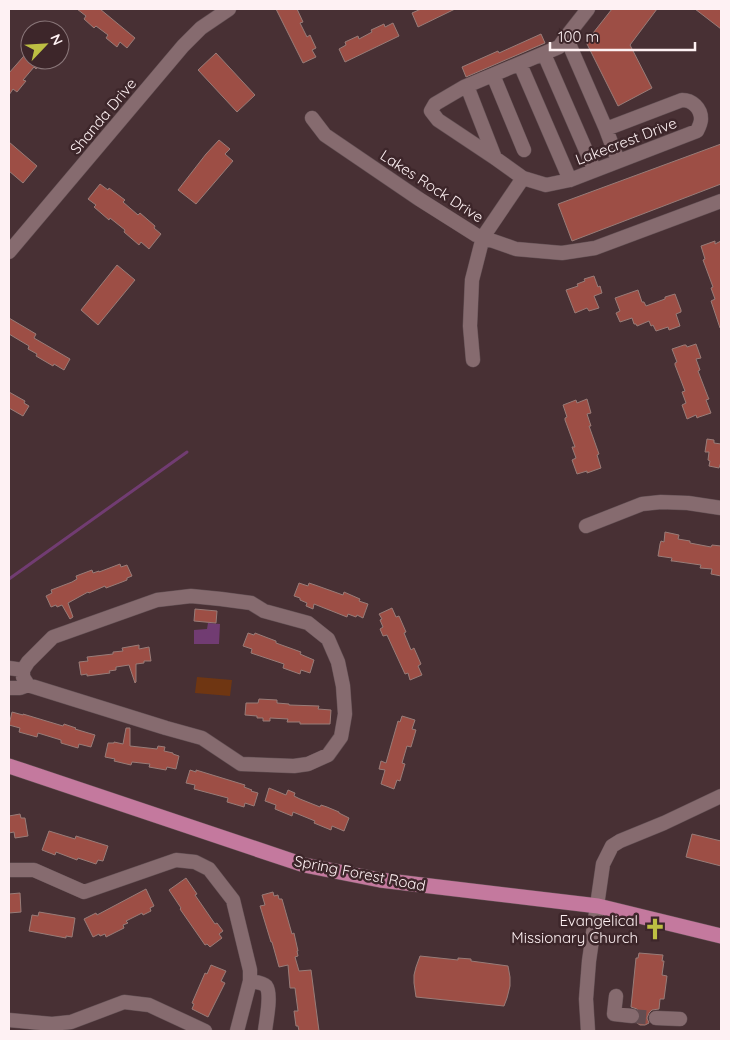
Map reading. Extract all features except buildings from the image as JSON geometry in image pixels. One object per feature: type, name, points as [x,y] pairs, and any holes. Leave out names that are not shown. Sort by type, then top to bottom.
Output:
[{"type":"main road","name":"Spring Forest Road","points":[[9,766],[304,865],[380,880],[598,906],[721,936]]},
{"type":"street","name":"Shanda Drive","points":[[9,252],[183,46],[202,28],[229,9]]},
{"type":"street","name":"Lakecrest Drive","points":[[566,36],[606,129],[682,100],[689,100],[698,109],[702,120],[697,131],[594,169],[570,180],[546,185],[523,178],[438,120],[431,111],[435,104],[467,86],[559,47],[566,36],[588,9]]},
{"type":"street","points":[[544,54],[594,169]]},
{"type":"street","points":[[520,64],[570,180]]},
{"type":"street","points":[[493,76],[524,150]]},
{"type":"street","points":[[467,86],[495,158]]},
{"type":"street","name":"Lakes Rock Drive","points":[[312,118],[325,135],[419,199],[476,235],[516,249],[562,253],[595,248],[721,202]]},
{"type":"street","points":[[606,129],[618,160]]},
{"type":"street","points":[[473,360],[470,326],[472,280],[483,237],[523,178]]},
{"type":"street","points":[[586,526],[642,504],[661,502],[688,503],[721,508]]},
{"type":"street","points":[[9,688],[20,688],[28,685],[202,738],[241,764],[294,766],[308,764],[328,755],[341,738],[345,714],[343,686],[338,662],[328,639],[308,623],[264,611],[251,603],[221,598],[191,596],[157,600],[53,637],[28,662],[23,670],[23,677],[28,685]]},
{"type":"street","points":[[9,668],[23,670]]},
{"type":"street","points":[[588,1031],[586,999],[590,961],[603,864],[612,846],[721,796]]},
{"type":"street","points":[[9,870],[34,870],[84,892],[176,860],[195,862],[209,869],[233,900],[250,970],[250,981],[237,1031]]},
{"type":"street","points":[[250,981],[266,986],[269,1000],[265,1031]]},
{"type":"street","points":[[616,996],[614,1014],[632,1016]]},
{"type":"street","points":[[9,1020],[52,1024],[71,1022],[124,1002],[149,1005],[205,1031]]},
{"type":"street","points":[[656,1018],[680,1019]]},
{"type":"shaded area","points":[[208,623],[220,624],[219,644],[194,644],[194,630],[207,629]]},
{"type":"shaded area","points":[[197,677],[232,680],[230,696],[195,693]]},
{"type":"waterway","points":[[9,579],[187,452]]},
{"type":"tunnel","points":[[632,1016],[656,1018]]},
{"type":"place","name":"Evangelical Missionary Church","points":[[655,929]]}]
